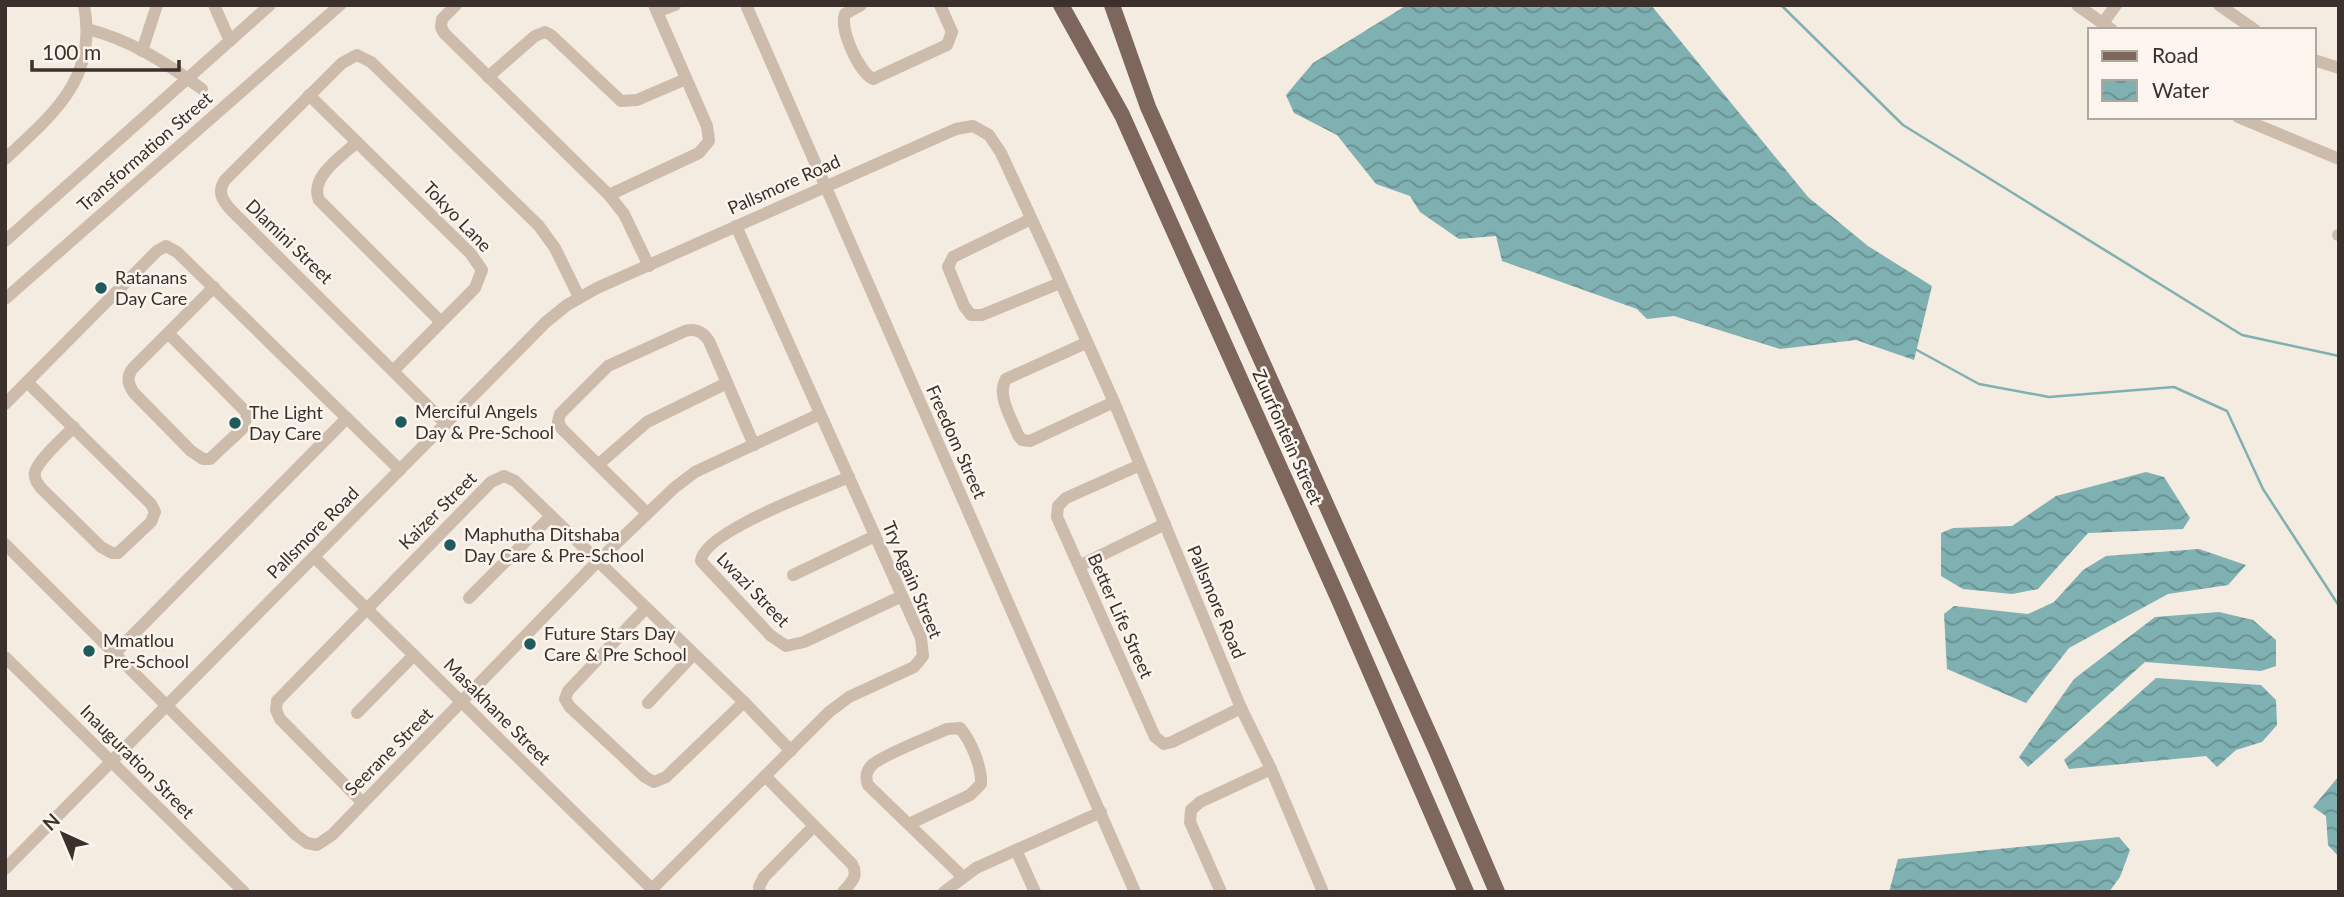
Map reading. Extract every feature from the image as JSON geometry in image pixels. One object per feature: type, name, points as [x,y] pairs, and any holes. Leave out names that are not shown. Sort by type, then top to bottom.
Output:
[{"type":"main road","name":"Zuurfontein Street","points":[[1061,5],[1122,115],[1334,588],[1466,892]]},
{"type":"main road","name":"Zuurfontein Street","points":[[1112,5],[1148,107],[1497,892]]},
{"type":"street","points":[[5,159],[65,100],[82,61],[87,29],[84,5]]},
{"type":"street","points":[[142,51],[158,5]]},
{"type":"street","points":[[214,5],[230,41]]},
{"type":"street","points":[[5,241],[270,5]]},
{"type":"street","name":"Transformation Street","points":[[5,299],[340,5]]},
{"type":"street","points":[[456,5],[442,19],[442,30],[609,195],[624,214],[649,265]]},
{"type":"street","points":[[609,195],[699,153],[709,141],[707,126],[656,9],[675,5]]},
{"type":"street","name":"Freedom Street","points":[[746,5],[1135,892]]},
{"type":"street","points":[[861,5],[845,14],[843,27],[862,69],[873,79],[947,45],[952,32],[940,5]]},
{"type":"street","points":[[2077,5],[2107,26],[2116,5]]},
{"type":"street","points":[[2219,5],[2252,28]]},
{"type":"street","points":[[87,29],[108,35],[142,51],[202,89]]},
{"type":"street","points":[[488,77],[535,36],[545,32],[621,101],[637,100],[687,79]]},
{"type":"street","name":"Dlamini Street","points":[[446,424],[221,197],[225,180],[342,63],[357,55],[371,62],[534,220],[555,248],[579,297]]},
{"type":"street","points":[[2316,61],[2339,68]]},
{"type":"street","name":"Tokyo Lane","points":[[309,95],[480,265],[482,276],[475,288],[394,370]]},
{"type":"street","points":[[2243,119],[2339,159]]},
{"type":"street","name":"Pallsmore Road","points":[[5,869],[546,322],[579,297],[956,129],[974,126],[984,131],[995,143],[1031,219],[1114,402],[1241,708],[1271,769],[1323,892]]},
{"type":"street","points":[[357,142],[320,179],[316,189],[319,200],[441,322]]},
{"type":"street","points":[[1031,219],[953,257],[948,267],[964,306],[971,315],[982,315],[1060,283]]},
{"type":"street","name":"Try Again Street","points":[[653,890],[839,703],[908,671],[920,662],[923,656],[923,644],[736,226]]},
{"type":"street","points":[[5,404],[163,247],[174,249],[215,287],[401,470]]},
{"type":"street","points":[[169,334],[248,414],[242,429],[210,458],[203,459],[191,451],[134,393],[129,384],[130,372],[215,287]]},
{"type":"street","points":[[647,513],[558,422],[560,414],[608,366],[685,331],[696,330],[709,341],[754,444]]},
{"type":"street","points":[[1086,342],[1012,375],[1003,382],[1003,396],[1018,435],[1022,440],[1030,441],[1114,402]]},
{"type":"street","points":[[27,382],[74,427],[148,500],[154,508],[155,516],[126,548],[118,553],[101,547],[41,488],[35,476],[38,467],[74,427]]},
{"type":"street","points":[[599,464],[647,422],[727,383]]},
{"type":"street","name":"Seerane Street","points":[[5,544],[296,835],[307,843],[317,845],[327,839],[597,562],[684,479],[820,414]]},
{"type":"street","points":[[115,653],[347,418]]},
{"type":"street","name":"Better Life Street","points":[[1140,465],[1066,498],[1058,506],[1057,517],[1158,740],[1164,744],[1172,742],[1241,708]]},
{"type":"street","name":"Kaizer Street","points":[[363,803],[280,719],[275,710],[277,701],[495,479],[504,476],[512,479],[551,516],[744,702],[791,751]]},
{"type":"street","name":"Lwazi Street","points":[[849,477],[736,527],[705,550],[701,561],[771,635],[786,646],[804,642],[902,596]]},
{"type":"street","points":[[469,598],[551,516]]},
{"type":"street","points":[[1079,566],[1165,524]]},
{"type":"street","points":[[793,575],[875,536]]},
{"type":"street","name":"Masakhane Street","points":[[314,558],[653,890]]},
{"type":"street","points":[[646,608],[568,691],[565,699],[570,707],[645,778],[654,782],[666,777],[744,702]]},
{"type":"street","points":[[357,713],[414,655]]},
{"type":"street","points":[[648,703],[694,655]]},
{"type":"street","name":"Inauguration Street","points":[[5,657],[244,892]]},
{"type":"street","points":[[909,824],[970,794],[981,784],[980,771],[960,728],[947,729],[876,761],[867,772],[866,779],[868,785],[963,877]]},
{"type":"street","points":[[1222,892],[1190,822],[1191,810],[1200,802],[1271,769]]},
{"type":"street","points":[[765,776],[855,869],[854,878],[843,892]]},
{"type":"street","points":[[944,892],[994,859],[1101,813]]},
{"type":"street","points":[[760,892],[759,887],[764,877],[814,826]]},
{"type":"street","points":[[1016,850],[1035,892]]},
{"type":"water","points":[[1407,5],[1651,5],[1808,197],[1868,246],[1932,286],[1914,360],[1856,340],[1780,349],[1674,316],[1647,319],[1637,309],[1502,261],[1496,236],[1459,239],[1420,212],[1410,196],[1376,184],[1337,135],[1294,113],[1286,95],[1313,63]]},
{"type":"water","points":[[2146,472],[2164,477],[2190,518],[2183,529],[2088,533],[2038,589],[2012,594],[1963,589],[1941,576],[1941,533],[1953,528],[2012,526],[2056,496]]},
{"type":"water","points":[[2199,549],[2246,565],[2228,585],[2168,594],[2069,648],[2026,703],[1947,669],[1944,614],[1954,606],[2028,614],[2054,602],[2083,570],[2106,556]]},
{"type":"water","points":[[2219,612],[2253,620],[2276,640],[2276,666],[2261,671],[2145,662],[2028,767],[2019,757],[2074,679],[2155,617]]},
{"type":"water","points":[[2156,678],[2261,685],[2276,700],[2277,725],[2262,742],[2236,750],[2217,767],[2206,756],[2069,769],[2064,760]]},
{"type":"water","points":[[2339,776],[2339,857],[2328,845],[2326,816],[2313,807]]},
{"type":"water","points":[[2119,837],[2130,850],[2120,877],[2109,892],[1889,892],[1898,859]]},
{"type":"waterway","points":[[1781,5],[1903,125],[2242,335],[2339,356]]},
{"type":"waterway","points":[[1915,349],[1979,384],[2049,397],[2174,387],[2227,411],[2263,489],[2339,606]]},
{"type":"place","name":"Ratanans Day Care","points":[[101,288]]},
{"type":"place","name":"Merciful Angels Day & Pre-School","points":[[401,422]]},
{"type":"place","name":"The Light Day Care","points":[[235,423]]},
{"type":"place","name":"Maphutha Ditshaba Day Care & Pre-School","points":[[450,545]]},
{"type":"place","name":"Future Stars Day Care & Pre School","points":[[530,644]]},
{"type":"place","name":"Mmatlou Pre-School","points":[[89,651]]}]
